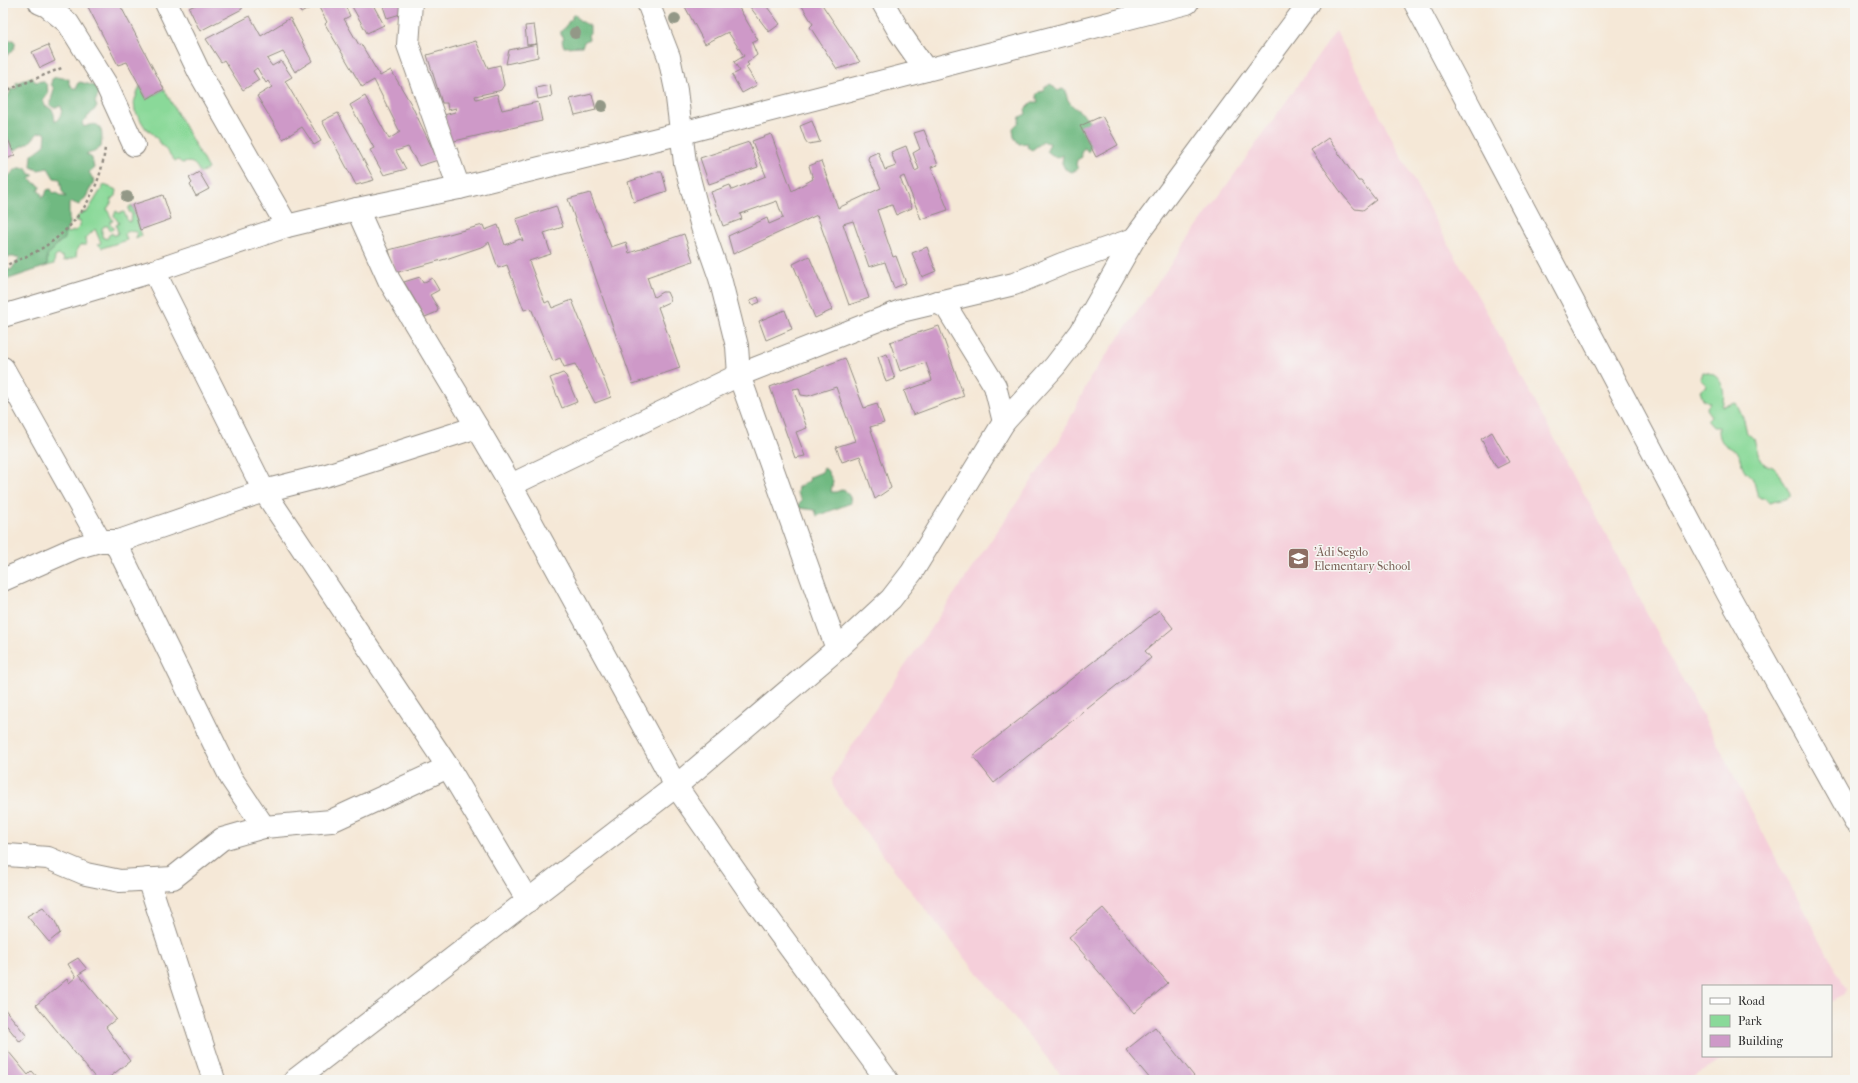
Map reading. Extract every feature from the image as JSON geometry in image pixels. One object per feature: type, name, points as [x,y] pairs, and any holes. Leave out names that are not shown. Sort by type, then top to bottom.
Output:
[{"type":"street","points":[[40,3],[47,6],[68,23],[106,84],[134,144]]},
{"type":"street","points":[[166,3],[199,72],[287,226]]},
{"type":"street","points":[[411,3],[408,45],[459,188]]},
{"type":"street","points":[[648,3],[669,57],[682,133],[685,163],[702,227],[720,278],[737,346],[739,375],[837,649]]},
{"type":"street","points":[[883,3],[900,33],[926,70]]},
{"type":"street","points":[[3,316],[154,271],[287,226],[357,209],[459,188],[682,133],[1188,3]]},
{"type":"street","points":[[308,1076],[528,901],[676,786],[837,649],[891,599],[912,572],[1004,422],[1055,366],[1081,332],[1134,239],[1309,3]]},
{"type":"street","points":[[1415,3],[1728,594],[1855,822]]},
{"type":"street","points":[[357,209],[389,280],[511,485],[676,786],[760,907],[887,1080]]},
{"type":"street","points":[[511,485],[739,375],[901,311],[1014,284],[1062,264],[1134,239]]},
{"type":"street","points":[[154,271],[264,491],[448,767],[528,901]]},
{"type":"street","points":[[937,302],[947,308],[996,386],[1004,422]]},
{"type":"street","points":[[3,368],[108,541],[231,778],[264,827]]},
{"type":"street","points":[[3,580],[75,548],[108,541],[264,491],[327,475],[477,427]]},
{"type":"street","points":[[4,856],[48,858],[86,874],[120,881],[173,878],[222,839],[264,827],[332,821],[448,767]]},
{"type":"street","points":[[148,880],[214,1080]]},
{"type":"path","points":[[3,92],[89,57]]},
{"type":"path","points":[[3,267],[48,245],[78,217],[91,199],[98,177],[105,143]]},
{"type":"shaded area","name":"'Ādi Segdo Elementary School","points":[[1336,31],[1432,215],[1493,323],[1715,739],[1781,868],[1846,989],[1845,995],[1832,1002],[1832,985],[1702,985],[1702,1057],[1728,1057],[1685,1080],[1065,1080],[916,898],[845,806],[833,786],[832,779],[870,717],[1059,441],[1090,378]]},
{"type":"green space","points":[[575,14],[579,20],[590,26],[590,33],[588,35],[589,39],[584,42],[582,46],[564,47],[562,41],[564,38],[561,35],[561,31],[566,27],[568,22],[572,19],[572,16]]},
{"type":"green space","points":[[3,31],[6,36],[6,41],[13,40],[15,45],[12,52],[3,58]]},
{"type":"green space","points":[[32,77],[35,82],[43,81],[47,85],[48,93],[43,100],[45,106],[53,112],[55,122],[61,115],[62,108],[61,106],[54,108],[50,105],[54,89],[51,84],[52,79],[56,77],[69,79],[69,84],[73,88],[77,88],[77,84],[80,82],[95,86],[99,93],[95,102],[97,107],[82,123],[84,127],[95,124],[100,128],[102,132],[101,147],[94,152],[86,154],[92,158],[94,168],[89,172],[94,181],[86,197],[79,205],[72,202],[69,204],[69,228],[64,233],[65,239],[56,244],[53,250],[47,255],[47,266],[3,281],[3,271],[6,269],[11,270],[20,257],[3,257],[3,182],[18,168],[27,168],[30,174],[34,175],[30,178],[40,187],[38,191],[41,193],[42,197],[45,196],[47,190],[51,189],[53,193],[57,192],[60,196],[66,197],[62,191],[60,179],[54,178],[48,168],[38,170],[31,167],[32,155],[45,145],[46,134],[43,132],[38,133],[29,143],[13,151],[3,128],[3,112],[5,111],[3,102],[5,96],[9,95],[11,89],[17,88],[16,83]]},
{"type":"green space","points":[[1051,84],[1058,91],[1062,89],[1066,91],[1067,97],[1072,105],[1084,114],[1090,122],[1086,139],[1088,141],[1092,141],[1093,144],[1088,152],[1085,148],[1081,151],[1082,157],[1077,160],[1076,165],[1078,169],[1072,172],[1065,169],[1062,163],[1063,155],[1056,158],[1047,151],[1050,143],[1043,142],[1032,150],[1027,147],[1028,143],[1019,144],[1014,137],[1013,128],[1019,122],[1020,117],[1026,114],[1025,109],[1032,102],[1038,102],[1036,95],[1039,92],[1044,91],[1044,87]]},
{"type":"green space","points":[[140,86],[147,99],[164,89],[208,169],[200,173],[197,167],[189,162],[182,163],[178,160],[175,161],[153,134],[146,129],[135,111],[134,102]]},
{"type":"green space","points":[[104,185],[117,190],[116,196],[111,200],[111,203],[107,209],[113,221],[110,222],[110,224],[114,228],[111,231],[108,226],[104,226],[102,229],[102,237],[107,239],[112,233],[113,235],[116,235],[118,233],[116,225],[119,223],[114,216],[116,211],[119,213],[124,212],[128,222],[131,221],[132,214],[129,212],[129,207],[132,205],[142,236],[135,238],[137,236],[137,232],[127,231],[125,234],[127,240],[102,248],[98,244],[101,243],[95,229],[85,239],[86,245],[80,245],[77,249],[76,257],[64,261],[63,257],[58,255],[55,257],[54,264],[47,266],[47,255],[59,243],[66,231],[67,233],[75,231],[80,226],[80,221],[74,221],[81,213],[87,212]]},
{"type":"green space","points":[[1702,372],[1714,375],[1721,383],[1724,394],[1722,406],[1736,403],[1744,420],[1747,433],[1754,439],[1759,456],[1764,464],[1773,467],[1780,474],[1791,496],[1769,503],[1765,498],[1760,498],[1758,496],[1753,480],[1742,466],[1739,456],[1736,452],[1723,443],[1719,434],[1719,427],[1713,427],[1707,420],[1711,416],[1706,409],[1710,403],[1703,399],[1700,390],[1707,386],[1700,379]]},
{"type":"green space","points":[[824,468],[827,470],[833,481],[831,492],[844,489],[850,497],[851,503],[817,516],[815,510],[799,508],[798,505],[802,501],[797,493],[798,487],[809,481],[810,477],[822,472]]},
{"type":"building","points":[[86,3],[119,3],[164,89],[147,99],[127,62],[118,65]]},
{"type":"building","points":[[199,3],[248,3],[243,5],[242,9],[200,31],[189,8]]},
{"type":"building","points":[[295,3],[344,3],[350,16],[344,19],[359,45],[361,44],[380,76],[391,70],[411,104],[438,160],[419,166],[408,147],[396,151],[406,169],[384,175],[370,150],[374,148],[350,105],[365,96],[389,139],[400,132],[374,80],[362,87],[325,24],[327,22],[317,4],[301,13]]},
{"type":"building","points":[[350,3],[372,3],[384,25],[367,33]]},
{"type":"building","points":[[382,3],[401,3],[404,13],[387,18]]},
{"type":"building","points":[[683,3],[736,3],[758,40],[752,43],[757,55],[747,63],[749,65],[746,67],[757,85],[742,93],[732,75],[740,71],[734,62],[744,56],[728,32],[705,44]]},
{"type":"building","points":[[747,3],[764,3],[780,24],[769,32]]},
{"type":"building","points":[[800,3],[821,3],[860,62],[837,69],[810,27],[813,24]]},
{"type":"building","points":[[250,16],[261,36],[290,18],[312,61],[295,72],[283,52],[267,59],[272,66],[281,61],[292,77],[285,81],[321,141],[314,145],[302,127],[283,139],[257,96],[272,87],[268,81],[266,83],[257,68],[253,71],[259,80],[243,90],[224,60],[221,62],[206,39]]},
{"type":"building","points":[[534,25],[537,44],[527,45],[525,26]]},
{"type":"building","points":[[476,41],[488,68],[500,65],[504,85],[501,90],[475,96],[476,99],[497,94],[502,110],[538,102],[542,121],[450,142],[444,115],[455,112],[456,108],[448,110],[447,103],[442,103],[427,55]]},
{"type":"building","points":[[537,44],[538,57],[506,64],[509,50]]},
{"type":"building","points":[[48,45],[55,61],[40,68],[32,52]]},
{"type":"building","points":[[550,85],[552,96],[538,99],[536,88]]},
{"type":"building","points":[[592,94],[596,110],[575,115],[570,99]]},
{"type":"building","points":[[338,113],[374,180],[356,185],[322,121]]},
{"type":"building","points":[[1102,116],[1118,145],[1096,157],[1080,126]]},
{"type":"building","points":[[812,121],[820,142],[808,144],[800,126]]},
{"type":"building","points":[[3,128],[15,155],[3,161]]},
{"type":"building","points":[[924,130],[938,165],[931,167],[948,210],[921,219],[904,176],[900,178],[912,208],[896,215],[892,205],[877,210],[893,257],[896,256],[906,283],[894,288],[885,262],[869,267],[853,221],[843,224],[869,298],[849,305],[817,215],[733,254],[728,236],[767,218],[769,224],[783,218],[777,201],[740,214],[742,219],[723,226],[711,192],[730,185],[732,190],[766,176],[752,141],[771,134],[792,191],[813,179],[809,166],[821,161],[838,208],[881,188],[868,159],[869,156],[878,152],[885,170],[896,166],[891,152],[906,146],[915,171],[919,169],[913,153],[920,149],[914,133]]},
{"type":"building","points":[[1328,138],[1358,181],[1361,181],[1376,200],[1363,210],[1355,209],[1343,195],[1311,150]]},
{"type":"building","points":[[749,142],[758,167],[709,184],[700,158]]},
{"type":"building","points":[[199,172],[209,189],[196,196],[190,185],[192,183],[189,178]]},
{"type":"building","points":[[657,172],[662,172],[667,191],[634,202],[628,182]]},
{"type":"building","points":[[590,193],[611,247],[626,242],[629,253],[684,234],[693,261],[647,277],[654,297],[662,292],[667,292],[671,301],[658,307],[680,368],[633,384],[568,199]]},
{"type":"building","points":[[163,195],[171,219],[140,230],[132,205]]},
{"type":"building","points":[[556,206],[563,227],[544,233],[551,254],[529,261],[545,303],[549,301],[552,308],[572,300],[611,397],[595,403],[575,364],[564,367],[560,358],[553,361],[531,308],[524,310],[507,265],[498,268],[489,242],[484,246],[449,258],[395,273],[389,250],[483,225],[485,230],[498,225],[505,245],[520,239],[523,241],[516,219]]},
{"type":"building","points":[[927,247],[936,271],[922,277],[912,253]]},
{"type":"building","points":[[809,256],[832,310],[815,318],[793,264]]},
{"type":"building","points":[[420,277],[423,283],[432,278],[439,290],[430,295],[438,308],[437,312],[425,317],[404,282]]},
{"type":"building","points":[[758,297],[760,302],[753,305],[750,300]]},
{"type":"building","points":[[785,310],[792,329],[766,340],[759,321]]},
{"type":"building","points":[[939,326],[964,396],[913,415],[904,391],[932,381],[931,377],[926,363],[900,371],[890,342]]},
{"type":"building","points":[[887,354],[895,379],[886,382],[878,357]]},
{"type":"building","points":[[845,358],[864,408],[877,404],[884,423],[870,427],[891,488],[875,499],[860,456],[842,462],[836,447],[855,441],[836,387],[808,396],[801,395],[799,388],[793,389],[807,428],[796,432],[805,456],[795,458],[770,387]]},
{"type":"building","points":[[563,373],[566,376],[577,402],[562,408],[550,378]]},
{"type":"building","points":[[1492,432],[1509,462],[1497,468],[1481,439]]},
{"type":"building","points":[[1159,610],[1173,628],[1145,651],[1151,658],[994,783],[973,756]]},
{"type":"building","points":[[43,907],[55,921],[60,933],[49,942],[27,916]]},
{"type":"building","points":[[1103,908],[1168,983],[1134,1013],[1069,937]]},
{"type":"building","points":[[78,958],[87,969],[79,974],[116,1019],[106,1027],[130,1061],[106,1080],[97,1080],[36,1005],[67,979],[69,983],[76,977],[68,964]]},
{"type":"building","points":[[3,1007],[27,1036],[20,1042],[3,1021]]},
{"type":"building","points":[[1155,1027],[1197,1080],[1151,1080],[1126,1050]]},
{"type":"building","points":[[3,1045],[28,1075],[32,1071],[40,1080],[3,1080]]},
{"type":"place","name":"'Ādi Segdo Elementary School","points":[[1299,559]]}]
